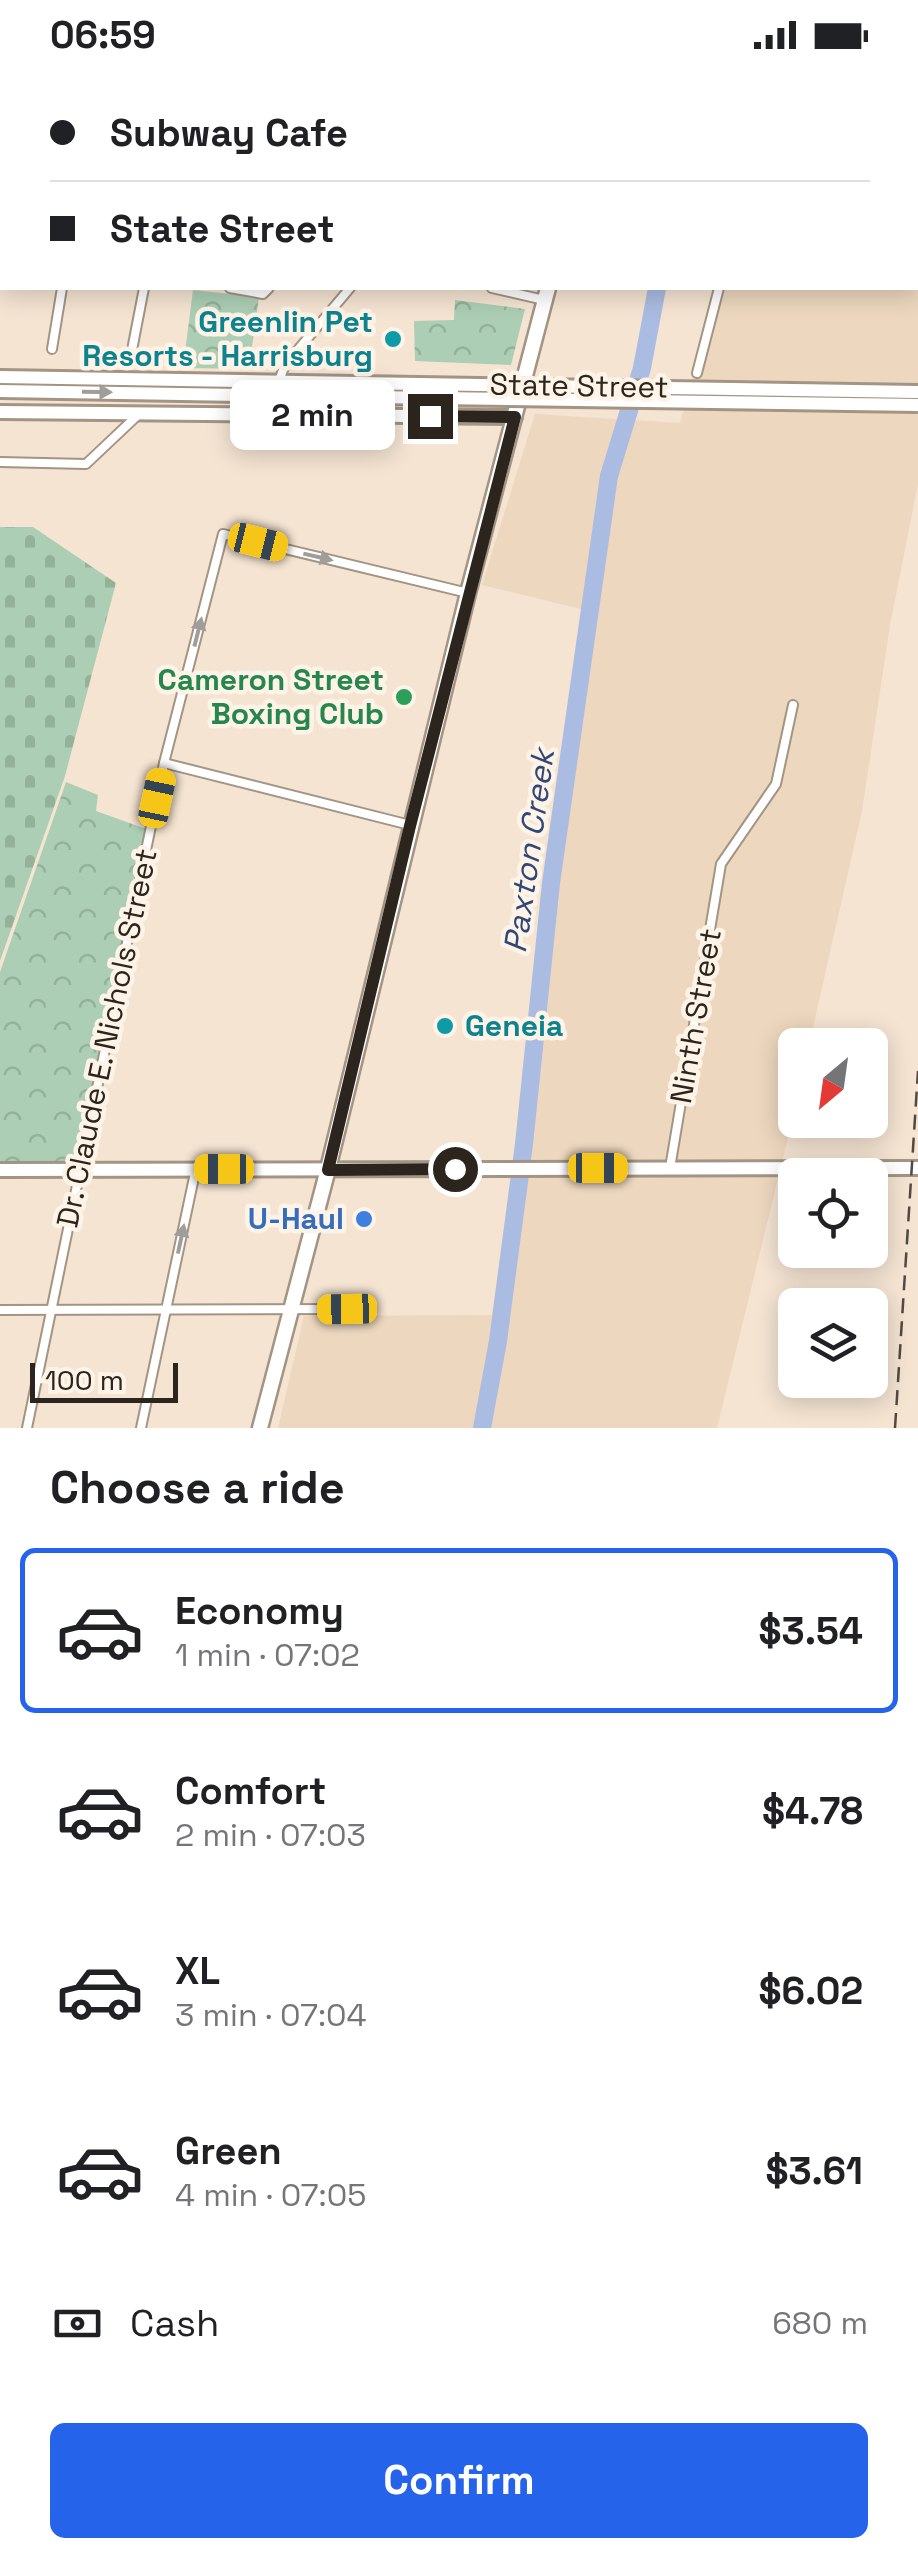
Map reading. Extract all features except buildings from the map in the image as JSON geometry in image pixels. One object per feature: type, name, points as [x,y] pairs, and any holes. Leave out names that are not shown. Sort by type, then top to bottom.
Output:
[{"type":"highway","points":[[260,1428],[546,294]]},
{"type":"main road","name":"State Street","points":[[0,377],[918,405]]},
{"type":"main road","name":"State Street","points":[[0,391],[276,388]]},
{"type":"main road","name":"State Street","points":[[297,389],[918,392]]},
{"type":"main road","name":"State Street","points":[[0,412],[515,417]]},
{"type":"main road","points":[[0,1170],[918,1168]]},
{"type":"street","points":[[52,349],[62,290]]},
{"type":"street","points":[[132,350],[144,290]]},
{"type":"street","points":[[240,290],[263,294],[266,290]]},
{"type":"street","points":[[276,388],[285,366],[348,290]]},
{"type":"street","points":[[510,290],[546,294]]},
{"type":"street","points":[[697,373],[718,290]]},
{"type":"street","points":[[0,462],[86,464],[140,413]]},
{"type":"street","name":"Dr. Claude E. Nichols Street","points":[[27,1428],[164,764],[223,534],[468,593]]},
{"type":"street","name":"Ninth Street","points":[[670,1168],[721,864],[776,784],[792,705]]},
{"type":"street","points":[[164,764],[410,826]]},
{"type":"street","points":[[140,1428],[196,1168]]},
{"type":"street","points":[[0,1310],[347,1309]]},
{"type":"shaded area","points":[[716,290],[918,290],[918,484],[890,625],[862,811],[813,1028],[778,1028],[778,1138],[788,1138],[783,1158],[778,1158],[778,1179],[717,1428],[278,1428],[304,1316],[492,1315],[593,612],[482,585],[535,414],[680,423]]},
{"type":"green space","points":[[193,290],[259,297],[249,369],[183,368]]},
{"type":"green space","points":[[455,300],[525,309],[511,365],[415,361],[414,321],[454,320]]},
{"type":"green space","points":[[0,527],[33,527],[116,583],[65,776],[0,961]]},
{"type":"green space","points":[[66,782],[98,795],[96,811],[149,830],[77,1161],[0,1164],[0,972]]},
{"type":"waterway","name":"Paxton Creek","points":[[482,1428],[498,1341],[524,1144],[551,883],[609,476],[642,368],[657,290]]},
{"type":"railway","points":[[895,1428],[918,1071]]},
{"type":"place","name":"Greenlin Pet Resorts - Harrisburg","points":[[393,339]]},
{"type":"place","name":"Cameron Street Boxing Club","points":[[404,697]]},
{"type":"place","name":"Geneia","points":[[445,1026]]},
{"type":"place","name":"U-Haul","points":[[364,1219]]},
{"type":"route","points":[[430,416],[515,417],[410,826],[328,1170],[455,1169]]}]
